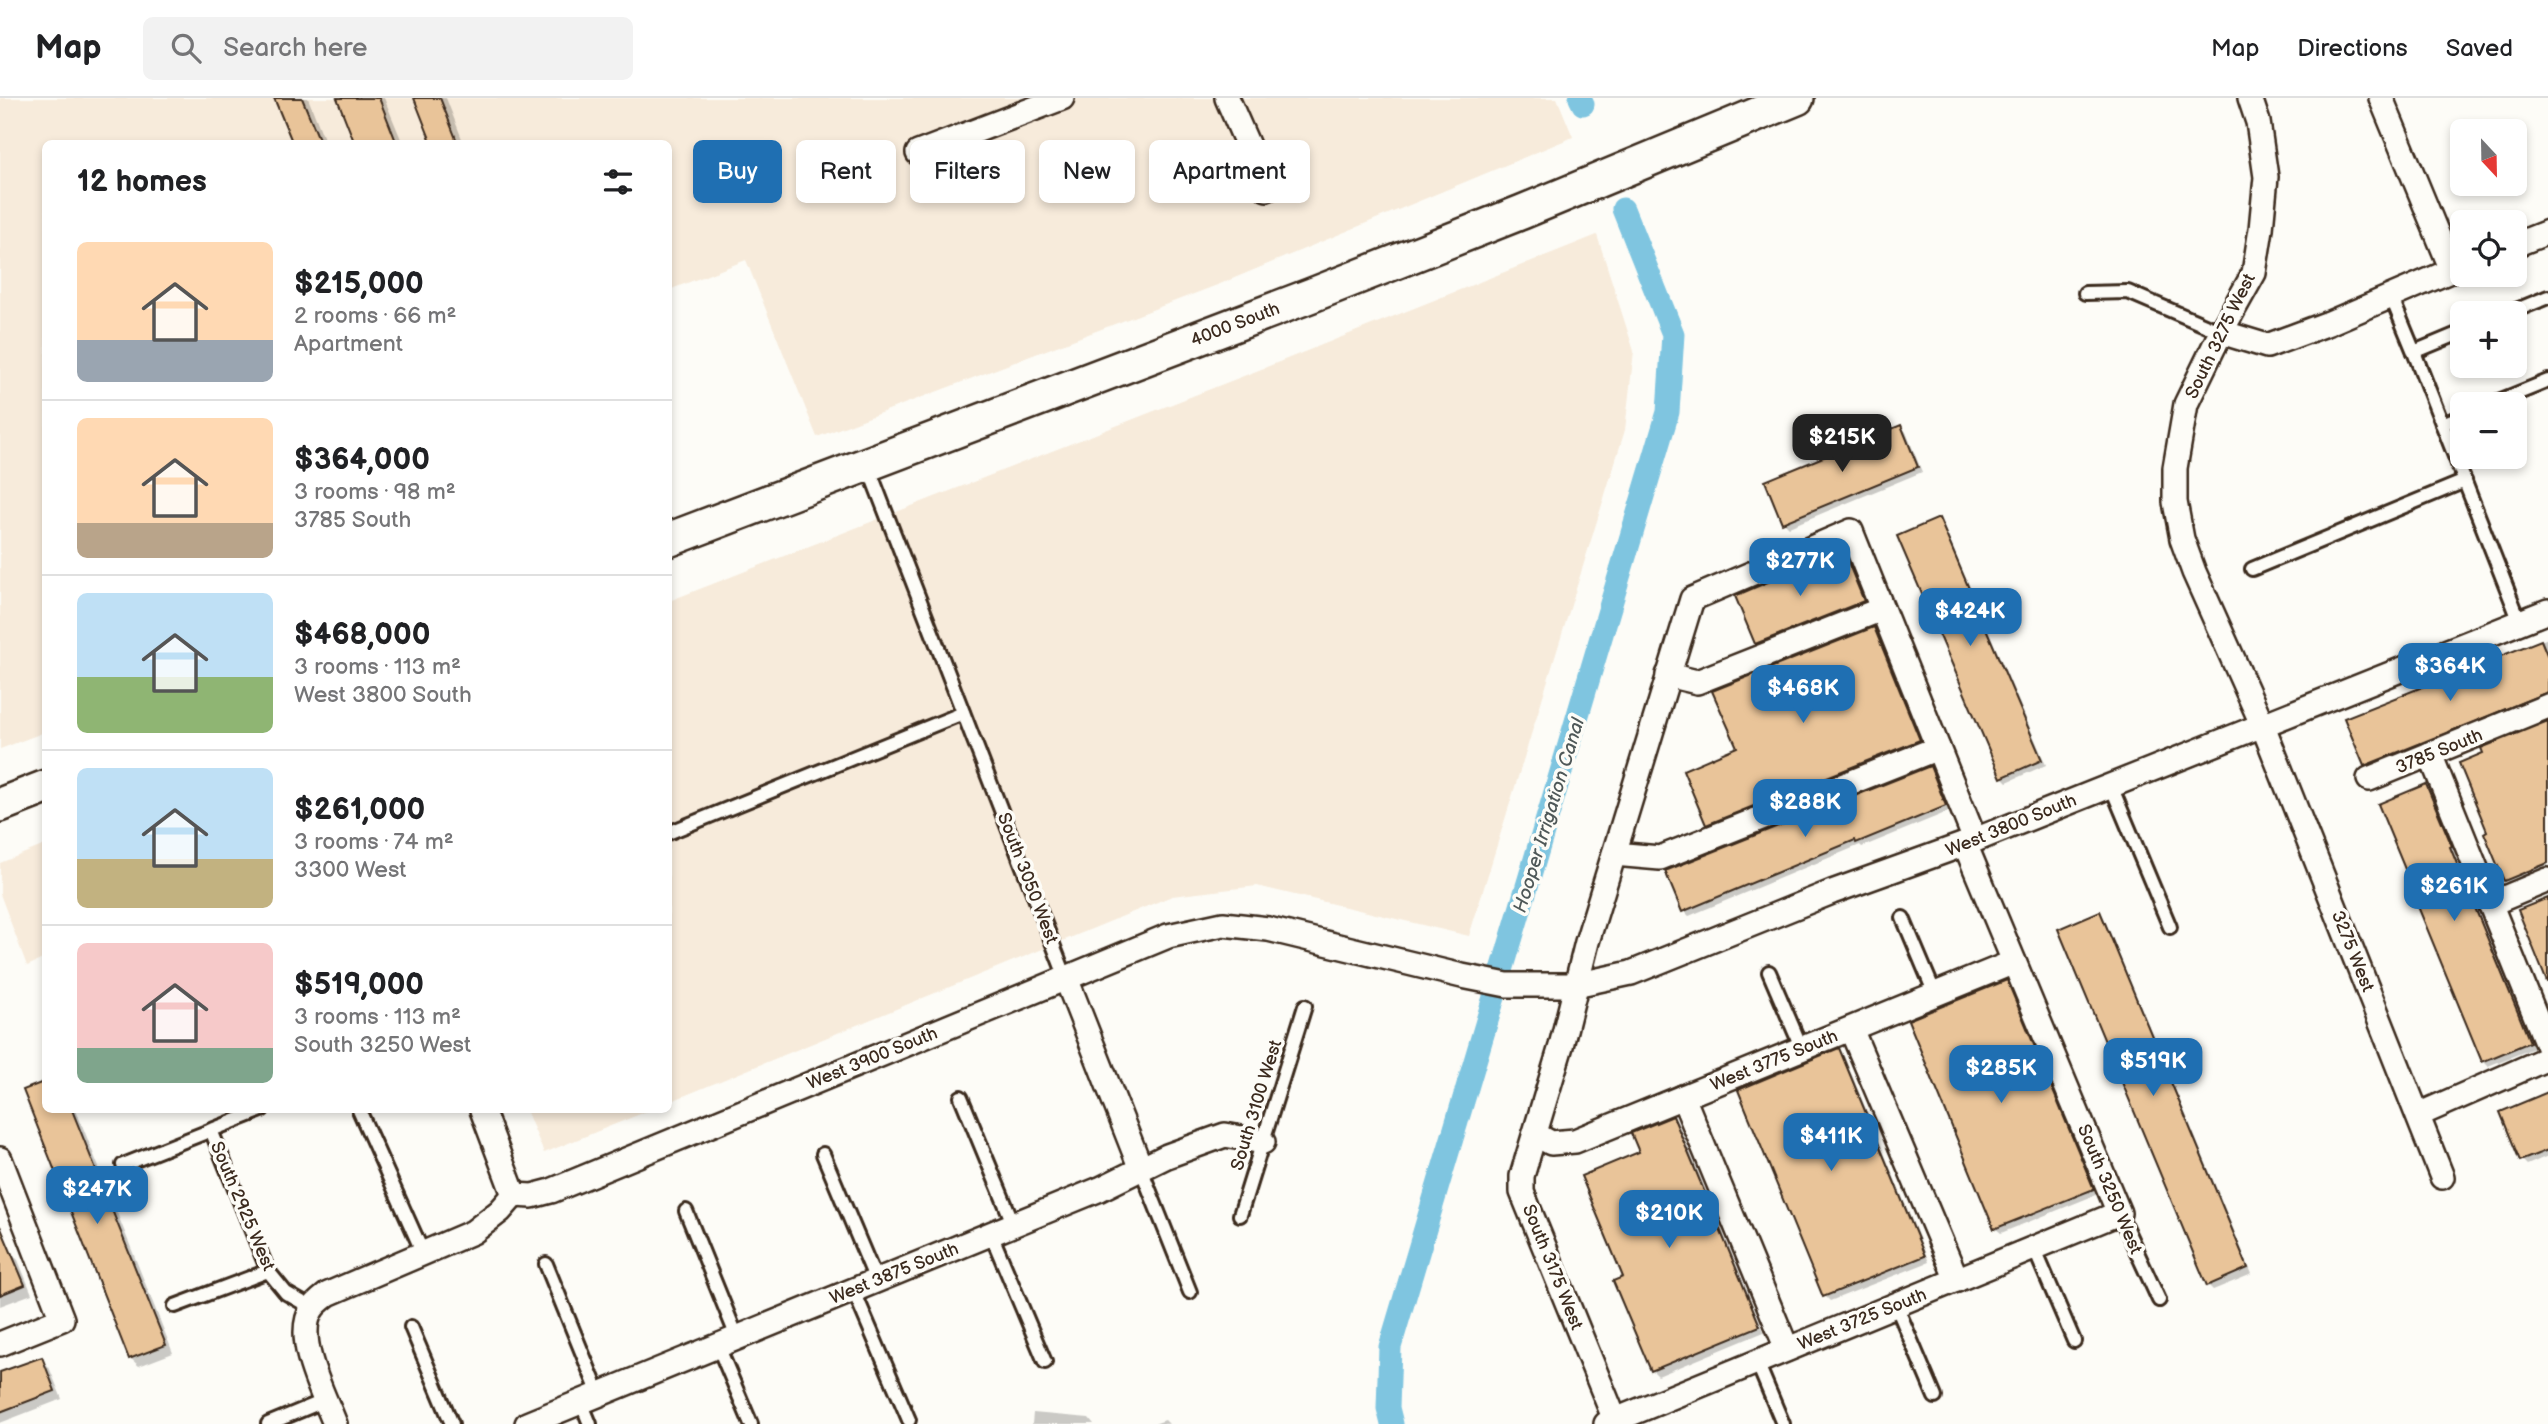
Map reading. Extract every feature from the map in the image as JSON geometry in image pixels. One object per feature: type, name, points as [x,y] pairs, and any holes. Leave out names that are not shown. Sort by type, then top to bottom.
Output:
[{"type":"main road","name":"4000 South","points":[[672,538],[1374,270],[1797,98]]},
{"type":"main road","points":[[0,806],[42,789]]},
{"type":"street","points":[[952,140],[1062,98]]},
{"type":"street","points":[[1227,98],[1245,140]]},
{"type":"street","name":"South 3275 West","points":[[2250,98],[2258,122],[2266,177],[2254,273],[2221,332],[2186,404],[2175,468],[2175,502],[2182,538],[2194,572],[2263,726]]},
{"type":"street","points":[[2381,98],[2450,252]]},
{"type":"street","points":[[2527,240],[2548,232]]},
{"type":"street","points":[[2221,332],[2267,346],[2329,323],[2450,271]]},
{"type":"street","name":"South 3250 West","points":[[1668,675],[1692,599],[1851,531],[1938,748],[2014,962],[2119,1213]]},
{"type":"street","points":[[1668,675],[1697,682],[1882,608]]},
{"type":"street","name":"West 3800 South","points":[[1462,976],[1507,985],[1564,985],[1631,973],[1832,891],[1970,842],[2548,611]]},
{"type":"street","name":"South 3175 West","points":[[1612,1423],[1522,1192],[1522,1176],[1561,1046],[1564,985],[1614,854],[1668,675]]},
{"type":"street","name":"3785 South","points":[[2369,779],[2548,706]]},
{"type":"street","name":"3275 West","points":[[2263,726],[2442,1177]]},
{"type":"street","points":[[1614,854],[1660,858],[1938,748]]},
{"type":"street","points":[[2430,754],[2548,1047]]},
{"type":"street","points":[[2490,904],[2548,880]]},
{"type":"street","name":"West 3900 South","points":[[514,1195],[532,1196],[551,1191],[1168,936],[1223,924],[1268,929],[1462,976]]},
{"type":"street","name":"West 3775 South","points":[[1535,1134],[1551,1143],[1576,1141],[2014,962]]},
{"type":"street","name":"South 3050 West","points":[[1066,978],[1140,1170]]},
{"type":"street","points":[[1851,1029],[1957,1280]]},
{"type":"street","points":[[2418,1115],[2548,1058]]},
{"type":"street","points":[[1683,1097],[1787,1349]]},
{"type":"street","points":[[335,1424],[309,1353],[306,1335],[312,1308],[328,1294],[473,1232],[500,1211],[514,1195],[483,1113]]},
{"type":"street","name":"West 3875 South","points":[[527,1424],[1100,1189],[1167,1156],[1225,1135],[1262,1142]]},
{"type":"street","points":[[0,1159],[62,1319],[0,1344]]},
{"type":"street","name":"West 3725 South","points":[[1612,1423],[2119,1213]]},
{"type":"lane","points":[[2085,293],[2128,292],[2221,332]]},
{"type":"lane","points":[[2391,296],[2520,622]]},
{"type":"lane","points":[[2527,306],[2548,297]]},
{"type":"lane","points":[[2414,352],[2450,337]]},
{"type":"lane","points":[[2520,392],[2548,381]]},
{"type":"lane","points":[[2442,424],[2450,421]]},
{"type":"lane","name":"South 3050 West","points":[[867,464],[1066,978]]},
{"type":"lane","points":[[2252,569],[2465,481]]},
{"type":"lane","points":[[672,831],[963,713]]},
{"type":"lane","points":[[2111,786],[2170,927]]},
{"type":"lane","points":[[1903,918],[1935,994]]},
{"type":"lane","points":[[1769,972],[1801,1049]]},
{"type":"lane","name":"South 3100 West","points":[[1240,1215],[1305,1006]]},
{"type":"lane","points":[[961,1097],[1013,1223]]},
{"type":"lane","points":[[123,1165],[254,1113]]},
{"type":"lane","points":[[360,1113],[423,1253]]},
{"type":"lane","name":"South 2925 West","points":[[211,1130],[268,1271],[286,1293],[312,1308]]},
{"type":"lane","points":[[823,1154],[876,1280]]},
{"type":"lane","name":"South 3050 West","points":[[1140,1170],[1189,1292]]},
{"type":"lane","points":[[686,1211],[751,1424]]},
{"type":"lane","name":"South 3250 West","points":[[2119,1213],[2159,1300]]},
{"type":"lane","points":[[990,1234],[1045,1362]]},
{"type":"lane","points":[[2034,1248],[2074,1341]]},
{"type":"lane","points":[[546,1264],[590,1398],[590,1424]]},
{"type":"lane","points":[[175,1306],[268,1271]]},
{"type":"lane","points":[[853,1289],[909,1420]]},
{"type":"lane","points":[[1896,1305],[1935,1397]]},
{"type":"lane","points":[[411,1327],[452,1424]]},
{"type":"lane","points":[[1757,1362],[1783,1424]]},
{"type":"lane","points":[[268,1424],[326,1400]]},
{"type":"shaded area","points":[[0,98],[1557,98],[1573,137],[1220,284],[817,437],[746,260],[672,289],[672,140],[42,140],[42,733],[0,749]]},
{"type":"shaded area","points":[[1597,235],[1634,351],[1625,430],[1469,936],[1257,886],[1172,896],[672,1101],[672,600]]},
{"type":"shaded area","points":[[42,846],[42,959],[27,966],[0,894],[0,863]]},
{"type":"shaded area","points":[[527,1113],[643,1113],[544,1153]]},
{"type":"building","points":[[274,98],[302,98],[319,140],[291,140]]},
{"type":"building","points":[[337,98],[379,98],[395,140],[353,140]]},
{"type":"building","points":[[414,98],[440,98],[456,140],[430,140]]},
{"type":"building","points":[[1901,425],[1918,467],[1782,523],[1765,481]]},
{"type":"building","points":[[1939,518],[2042,760],[2001,778],[1897,536]]},
{"type":"building","points":[[1843,550],[1864,601],[1755,644],[1735,596]]},
{"type":"building","points":[[1874,627],[1920,740],[1706,825],[1683,770],[1737,747],[1712,691]]},
{"type":"building","points":[[2541,640],[2548,657],[2548,692],[2364,766],[2344,718]]},
{"type":"building","points":[[2548,721],[2548,863],[2504,881],[2459,763],[2483,753],[2481,748]]},
{"type":"building","points":[[1930,766],[1946,806],[1856,843],[1855,840],[1682,912],[1665,871]]},
{"type":"building","points":[[2426,784],[2530,1042],[2482,1062],[2378,804]]},
{"type":"building","points":[[2548,898],[2548,982],[2547,982],[2518,910]]},
{"type":"building","points":[[2100,911],[2248,1268],[2207,1286],[2058,929]]},
{"type":"building","points":[[2007,980],[2094,1189],[1994,1229],[1908,1020]]},
{"type":"building","points":[[1839,1048],[1925,1256],[1823,1297],[1738,1090]]},
{"type":"building","points":[[42,1083],[42,1113],[73,1113],[166,1345],[129,1359],[23,1090]]},
{"type":"building","points":[[2548,1092],[2548,1150],[2520,1161],[2500,1112]]},
{"type":"building","points":[[1673,1116],[1760,1326],[1651,1371],[1613,1281],[1623,1277],[1581,1176],[1639,1152],[1631,1133]]},
{"type":"building","points":[[0,1226],[25,1285],[0,1295]]},
{"type":"building","points":[[42,1357],[55,1391],[0,1412],[0,1372]]},
{"type":"waterway","name":"Hooper Irrigation Canal","points":[[1580,98],[1583,104]]},
{"type":"waterway","name":"Hooper Irrigation Canal","points":[[1392,1424],[1388,1408],[1390,1347],[1668,412],[1673,334],[1623,209]]}]
